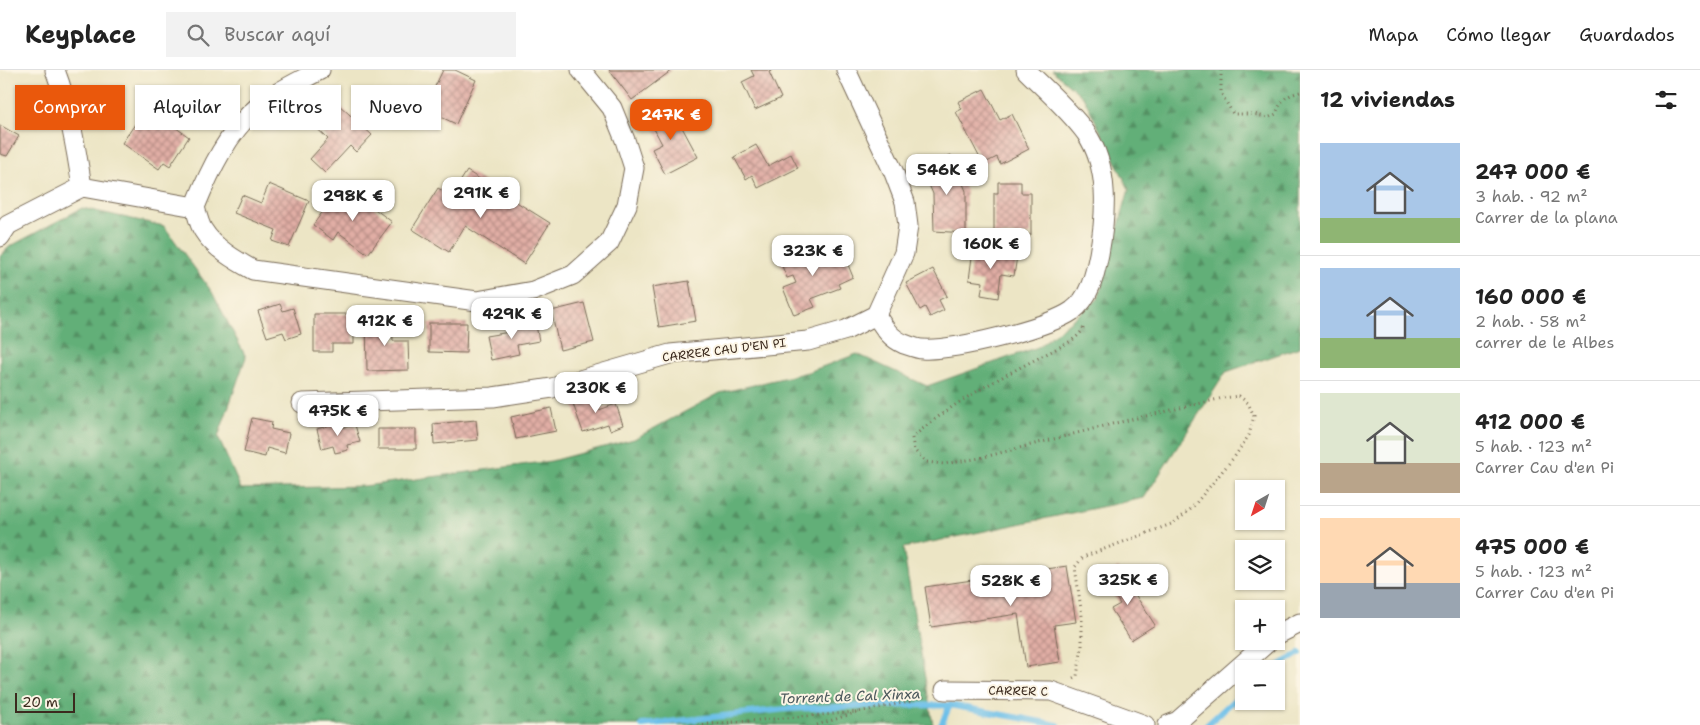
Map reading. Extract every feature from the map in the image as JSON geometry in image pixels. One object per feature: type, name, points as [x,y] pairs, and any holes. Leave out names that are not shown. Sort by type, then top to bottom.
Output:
[{"type":"street","points":[[55,70],[63,89],[76,146],[82,187]]},
{"type":"street","points":[[320,70],[260,104],[232,134],[210,170],[195,207],[202,230],[217,246],[253,270],[477,301],[533,291],[573,275],[609,243],[627,205],[634,168],[625,140],[612,108],[581,70]]},
{"type":"street","points":[[846,70],[894,173],[905,202],[908,226],[904,253],[876,315],[890,336],[904,344],[921,349],[978,341],[1044,324],[1073,310],[1094,280],[1101,244],[1105,198],[1100,164],[1086,134],[1066,110],[1026,70]]},
{"type":"street","points":[[3,228],[82,187],[195,207]]},
{"type":"street","name":"CARRER CAU D'EN PI","points":[[302,403],[494,397],[552,388],[670,354],[808,341],[846,330],[876,315]]},
{"type":"street","points":[[1285,630],[1300,622]]},
{"type":"street","points":[[1168,725],[1178,721],[1259,650]]},
{"type":"street","name":"CARRER C","points":[[945,690],[1051,690],[1145,725]]},
{"type":"path","points":[[1221,70],[1221,93],[1233,114],[1254,114],[1268,118],[1276,114],[1279,105],[1288,96],[1300,92]]},
{"type":"path","points":[[1051,690],[1077,676],[1082,647],[1082,616],[1075,567],[1083,557],[1174,523],[1191,509],[1249,436],[1254,416],[1248,403],[1239,396],[1116,423],[980,458],[944,464],[926,462],[914,450],[912,438],[934,419],[990,385],[1070,341],[1082,332],[1087,319],[1084,296]]},
{"type":"path","points":[[817,725],[858,712],[908,702],[945,690]]},
{"type":"path","points":[[698,725],[858,712]]},
{"type":"green space","points":[[1052,70],[1300,70],[1300,347],[1226,372],[1144,498],[903,548],[933,725],[0,725],[0,256],[9,247],[82,208],[164,226],[212,292],[246,357],[218,437],[241,489],[364,486],[551,461],[634,439],[720,393],[808,372],[857,354],[927,386],[1038,347],[1098,299],[1129,189],[1084,98]]},
{"type":"building","points":[[443,70],[455,70],[476,80],[456,124],[441,117],[441,85],[436,85]]},
{"type":"building","points":[[609,70],[672,70],[632,100]]},
{"type":"building","points":[[751,70],[773,70],[769,72],[781,98],[755,110],[742,82],[754,76]]},
{"type":"building","points":[[984,89],[1000,120],[1012,114],[1029,149],[1000,164],[997,157],[983,164],[956,112],[962,109],[958,102]]},
{"type":"building","points":[[670,105],[698,157],[665,174],[652,149],[662,144],[648,117]]},
{"type":"building","points":[[341,107],[351,116],[351,130],[367,130],[372,135],[356,152],[350,146],[325,173],[310,159],[328,139],[319,130],[341,130]]},
{"type":"building","points":[[135,124],[135,130],[179,130],[189,137],[170,166],[164,162],[159,169],[122,143]]},
{"type":"building","points":[[0,125],[19,136],[7,156],[0,154]]},
{"type":"building","points":[[756,145],[768,166],[791,154],[798,168],[758,188],[752,175],[746,179],[734,157]]},
{"type":"building","points":[[951,155],[966,191],[966,233],[934,231],[933,194],[921,166]]},
{"type":"building","points":[[467,171],[550,223],[524,264],[465,226],[449,252],[412,229],[438,188],[451,196]]},
{"type":"building","points":[[998,182],[1021,182],[1021,193],[1031,193],[1031,235],[994,235],[994,193],[998,193]]},
{"type":"building","points":[[269,184],[309,201],[289,247],[272,241],[276,230],[234,213],[242,195],[261,203]]},
{"type":"building","points":[[355,194],[392,222],[368,254],[338,232],[333,240],[313,225],[334,196],[346,205]]},
{"type":"building","points":[[811,246],[817,260],[842,250],[853,277],[838,284],[840,288],[811,299],[815,307],[794,315],[783,288],[796,283],[793,276],[787,278],[779,259]]},
{"type":"building","points":[[973,249],[1017,256],[1014,276],[1001,274],[998,298],[981,295],[983,282],[969,280]]},
{"type":"building","points":[[933,269],[947,296],[939,300],[944,310],[930,317],[925,307],[920,310],[906,283]]},
{"type":"building","points":[[689,281],[696,321],[659,327],[652,287]]},
{"type":"building","points":[[584,303],[594,342],[560,350],[551,311]]},
{"type":"building","points":[[280,304],[283,311],[293,308],[301,334],[286,339],[283,332],[267,337],[258,311]]},
{"type":"building","points":[[314,314],[354,314],[354,344],[332,344],[332,352],[314,352]]},
{"type":"building","points":[[366,317],[392,317],[393,341],[408,341],[409,370],[367,371]]},
{"type":"building","points":[[535,320],[539,341],[517,345],[519,354],[491,360],[486,336],[510,332],[509,325]]},
{"type":"building","points":[[429,323],[467,323],[466,353],[429,352]]},
{"type":"building","points":[[594,394],[599,410],[616,404],[623,425],[610,430],[608,424],[583,432],[572,401]]},
{"type":"building","points":[[551,408],[556,431],[516,439],[511,417]]},
{"type":"building","points":[[252,418],[272,422],[271,429],[289,433],[285,453],[267,448],[265,457],[244,452]]},
{"type":"building","points":[[476,420],[478,440],[434,444],[433,424]]},
{"type":"building","points":[[334,424],[336,429],[355,425],[360,442],[347,445],[348,450],[335,453],[333,446],[322,449],[317,429]]},
{"type":"building","points":[[378,429],[416,429],[416,449],[378,449]]},
{"type":"building","points":[[1067,566],[1076,622],[1054,625],[1060,662],[1026,667],[1018,614],[931,627],[925,587]]},
{"type":"building","points":[[1118,568],[1155,625],[1131,640],[1111,609],[1120,604],[1102,577]]},
{"type":"waterway","name":"Torrent de Cal Xinxa","points":[[1285,662],[1300,653]]},
{"type":"waterway","name":"Torrent de Cal Xinxa","points":[[1207,725],[1235,699]]},
{"type":"waterway","name":"Torrent de Cal Xinxa","points":[[642,725],[786,709],[950,705],[1058,725]]},
{"type":"waterway","points":[[941,725],[950,705]]}]
